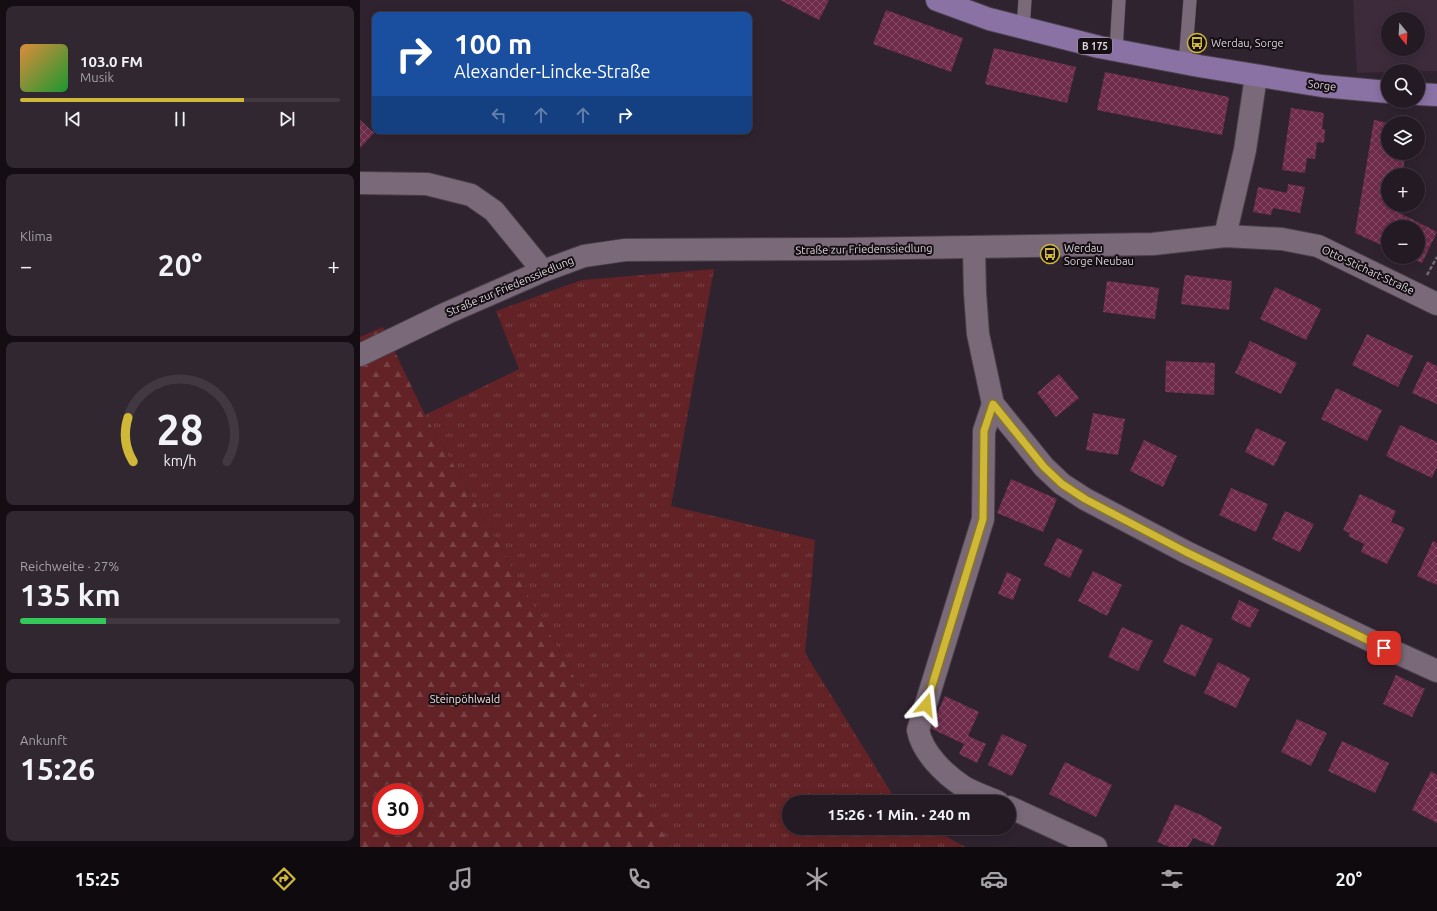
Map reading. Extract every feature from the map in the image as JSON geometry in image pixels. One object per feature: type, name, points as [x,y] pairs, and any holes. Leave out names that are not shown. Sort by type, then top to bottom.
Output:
[{"type":"main road","name":"B 175","points":[[937,0],[1023,28],[1116,51],[1256,76]]},
{"type":"main road","name":"Sorge","points":[[1256,76],[1322,86],[1381,91]]},
{"type":"main road","points":[[1425,95],[1437,96]]},
{"type":"street","points":[[1225,236],[1245,150],[1256,76]]},
{"type":"street","points":[[360,183],[427,184],[471,195],[494,211],[543,271]]},
{"type":"street","name":"Straße zur Friedenssiedlung","points":[[360,355],[447,313],[543,271],[584,256],[625,250],[974,248],[1153,244],[1225,236]]},
{"type":"street","name":"Otto-Stichart-Straße","points":[[1225,236],[1282,239],[1318,246],[1437,304]]},
{"type":"street","points":[[974,248],[978,334],[993,404],[1044,467],[1062,484],[1085,499],[1186,552],[1384,648],[1437,671]]},
{"type":"street","points":[[982,795],[964,787],[937,764],[920,740],[918,730],[983,519],[984,431],[993,404]]},
{"type":"street","points":[[1016,810],[1096,847]]},
{"type":"lane","points":[[1023,28],[1025,0]]},
{"type":"lane","points":[[1116,51],[1119,0]]},
{"type":"lane","points":[[1185,64],[1190,0]]},
{"type":"shaded area","points":[[1353,0],[1437,0],[1437,71],[1425,71],[1425,64],[1381,64],[1381,72],[1357,73]]},
{"type":"green space","points":[[714,269],[671,506],[815,540],[805,653],[893,795],[782,795],[782,835],[944,835],[965,847],[671,847],[425,415],[519,369],[496,311],[582,280]]},
{"type":"green space","name":"Steinpöhlwald","points":[[383,327],[425,415],[671,847],[360,847],[360,337]]},
{"type":"building","points":[[780,0],[829,0],[819,20]]},
{"type":"building","points":[[886,10],[963,38],[951,72],[873,44]]},
{"type":"building","points":[[994,48],[1076,67],[1067,103],[985,84]]},
{"type":"building","points":[[1105,72],[1229,97],[1222,135],[1097,110]]},
{"type":"building","points":[[1291,108],[1324,113],[1322,129],[1325,129],[1324,143],[1317,142],[1315,159],[1307,158],[1305,173],[1282,170]]},
{"type":"building","points":[[360,120],[373,134],[360,148]]},
{"type":"building","points":[[1374,120],[1381,122],[1381,160],[1405,160],[1403,168],[1381,168],[1381,212],[1398,212],[1414,220],[1381,220],[1381,245],[1355,233]]},
{"type":"building","points":[[1288,184],[1305,187],[1300,213],[1273,208],[1271,215],[1253,212],[1258,187],[1287,193]]},
{"type":"building","points":[[1425,226],[1437,232],[1425,257]]},
{"type":"building","points":[[1185,275],[1232,281],[1229,310],[1181,304]]},
{"type":"building","points":[[1107,281],[1159,288],[1155,319],[1103,312]]},
{"type":"building","points":[[1275,287],[1321,309],[1306,340],[1260,319]]},
{"type":"building","points":[[1367,334],[1413,356],[1398,387],[1352,365]]},
{"type":"building","points":[[1250,341],[1297,363],[1281,394],[1235,373]]},
{"type":"building","points":[[1166,361],[1215,363],[1214,395],[1165,392]]},
{"type":"building","points":[[1427,361],[1437,366],[1437,404],[1412,393]]},
{"type":"building","points":[[1059,374],[1079,398],[1056,417],[1037,393]]},
{"type":"building","points":[[1336,388],[1382,410],[1367,441],[1321,419]]},
{"type":"building","points":[[1093,413],[1125,419],[1118,455],[1086,450]]},
{"type":"building","points":[[1400,425],[1437,442],[1437,467],[1432,478],[1386,456]]},
{"type":"building","points":[[1256,428],[1286,442],[1274,466],[1245,452]]},
{"type":"building","points":[[1144,440],[1177,456],[1163,487],[1130,471]]},
{"type":"building","points":[[1011,479],[1057,499],[1043,532],[997,513]]},
{"type":"building","points":[[1231,488],[1268,504],[1256,532],[1219,515]]},
{"type":"building","points":[[1360,494],[1396,511],[1391,522],[1405,528],[1387,564],[1361,552],[1364,544],[1348,536],[1350,533],[1343,530]]},
{"type":"building","points":[[1285,511],[1314,524],[1300,552],[1272,539]]},
{"type":"building","points":[[1057,538],[1083,550],[1070,578],[1044,565]]},
{"type":"building","points":[[1433,541],[1437,543],[1437,585],[1417,576]]},
{"type":"building","points":[[1093,571],[1122,585],[1107,616],[1078,601]]},
{"type":"building","points":[[1007,572],[1021,579],[1013,600],[998,594]]},
{"type":"building","points":[[1239,600],[1259,610],[1250,628],[1231,619]]},
{"type":"building","points":[[1181,624],[1213,639],[1195,677],[1163,662]]},
{"type":"building","points":[[1122,627],[1153,641],[1138,671],[1108,657]]},
{"type":"building","points":[[1218,662],[1250,678],[1236,708],[1204,693]]},
{"type":"building","points":[[1396,675],[1425,689],[1412,717],[1383,704]]},
{"type":"building","points":[[945,696],[979,712],[968,736],[986,744],[977,763],[959,754],[964,744],[930,728]]},
{"type":"building","points":[[1297,719],[1327,733],[1311,766],[1281,752]]},
{"type":"building","points":[[1002,734],[1027,745],[1012,776],[988,765]]},
{"type":"building","points":[[1342,741],[1389,763],[1375,793],[1328,771]]},
{"type":"building","points":[[1065,762],[1112,785],[1096,817],[1049,794]]},
{"type":"building","points":[[1431,771],[1437,775],[1437,823],[1412,810]]},
{"type":"building","points":[[1175,804],[1203,816],[1222,827],[1214,846],[1193,838],[1188,847],[1170,847],[1157,842]]},
{"type":"place","name":"Werdau, Sorge","points":[[1197,43]]},
{"type":"place","name":"Werdau Sorge Neubau","points":[[1050,254]]},
{"type":"route","points":[[926,705],[983,519],[984,431],[993,404],[1044,467],[1062,484],[1085,499],[1186,552],[1384,648]]}]
